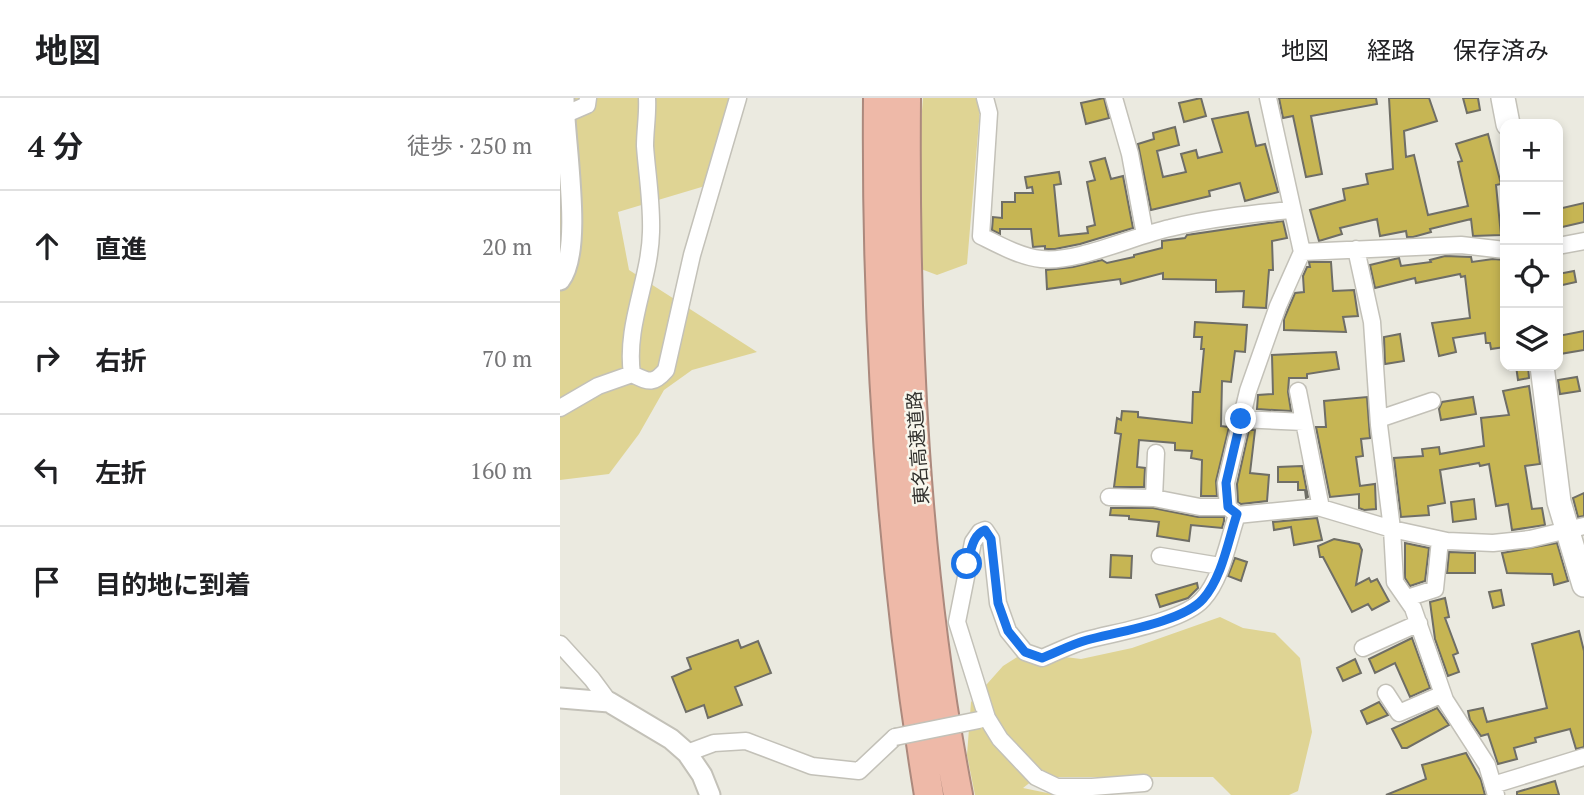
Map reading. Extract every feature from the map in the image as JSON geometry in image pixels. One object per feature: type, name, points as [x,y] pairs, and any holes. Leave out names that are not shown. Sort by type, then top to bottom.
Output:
[{"type":"highway","name":"東名高速道路","points":[[878,98],[877,198],[884,412],[896,548],[929,795]]},
{"type":"highway","name":"東名高速道路","points":[[906,98],[905,181],[914,430],[927,576],[958,795]]},
{"type":"main road","points":[[1503,98],[1507,119]]},
{"type":"main road","points":[[1543,371],[1559,502],[1575,528],[1584,585]]},
{"type":"street","points":[[560,281],[565,273],[571,248],[564,106],[587,105],[588,98]]},
{"type":"street","points":[[632,374],[630,359],[635,313],[651,232],[645,142],[647,98]]},
{"type":"street","points":[[560,408],[598,386],[632,374],[648,382],[659,379],[666,370],[692,255],[738,98]]},
{"type":"street","points":[[985,98],[989,113],[981,236],[1008,249],[1041,260],[1077,256],[1145,235],[1221,217],[1291,210]]},
{"type":"street","points":[[1114,98],[1130,154],[1145,235]]},
{"type":"street","points":[[1144,783],[1057,787],[1036,776],[983,719],[957,622],[965,589],[967,564],[973,542],[979,532],[985,530],[991,539],[998,603],[1008,631],[1025,652],[1042,658],[1084,641],[1149,625],[1183,612],[1202,601],[1220,566],[1232,511],[1226,483],[1248,391],[1278,306],[1302,252],[1268,98]]},
{"type":"street","points":[[1563,245],[1584,241]]},
{"type":"street","points":[[1302,252],[1461,245],[1500,249]]},
{"type":"street","points":[[1356,249],[1371,322],[1395,582],[1413,608],[1444,694],[1486,765],[1494,790],[1584,757]]},
{"type":"street","points":[[1298,391],[1321,508]]},
{"type":"street","points":[[1379,419],[1432,401]]},
{"type":"street","points":[[1241,419],[1304,422]]},
{"type":"street","points":[[1154,498],[1156,453]]},
{"type":"street","points":[[1109,498],[1154,498],[1232,511],[1321,508],[1440,540],[1493,543],[1530,539],[1575,528]]},
{"type":"street","points":[[1407,598],[1435,589],[1440,540]]},
{"type":"street","points":[[1160,556],[1220,566]]},
{"type":"street","points":[[1363,648],[1419,623]]},
{"type":"street","points":[[560,644],[609,702],[671,739],[687,753],[702,775],[710,795]]},
{"type":"street","points":[[1386,693],[1399,713],[1444,694]]},
{"type":"street","points":[[560,698],[609,702]]},
{"type":"street","points":[[687,753],[714,743],[746,741],[812,766],[859,771],[895,737],[983,719]]},
{"type":"shaded area","points":[[560,98],[739,98],[705,186],[618,212],[629,270],[757,352],[692,370],[664,390],[639,434],[609,474],[560,480]]},
{"type":"shaded area","points":[[923,98],[981,98],[967,264],[937,275],[921,269],[914,214]]},
{"type":"shaded area","points":[[1220,617],[1243,628],[1275,633],[1300,658],[1312,732],[1298,791],[1289,795],[1231,795],[1213,777],[1037,777],[1023,788],[1057,795],[975,795],[967,755],[971,702],[1003,666],[1025,652],[1081,659],[1132,648]]},
{"type":"building","points":[[1104,98],[1109,118],[1086,124],[1081,103]]},
{"type":"building","points":[[1201,98],[1206,116],[1184,122],[1179,103]]},
{"type":"building","points":[[1279,98],[1376,98],[1377,104],[1311,116],[1322,174],[1306,177],[1293,116],[1283,118]]},
{"type":"building","points":[[1389,98],[1429,98],[1437,121],[1404,131],[1406,157],[1414,155],[1428,215],[1468,206],[1458,162],[1462,161],[1456,144],[1488,134],[1500,180],[1500,184],[1496,185],[1500,235],[1473,236],[1471,219],[1430,229],[1431,232],[1413,237],[1407,237],[1406,231],[1380,236],[1377,219],[1340,228],[1342,234],[1319,241],[1310,210],[1345,200],[1343,189],[1368,184],[1366,174],[1393,169]]},
{"type":"building","points":[[1463,98],[1478,98],[1480,110],[1467,113]]},
{"type":"building","points":[[1248,112],[1256,146],[1265,144],[1278,192],[1245,201],[1240,183],[1209,191],[1210,196],[1151,210],[1138,144],[1154,139],[1153,133],[1175,127],[1179,145],[1157,151],[1163,177],[1186,172],[1181,154],[1196,150],[1198,158],[1222,152],[1212,119]]},
{"type":"building","points":[[1105,158],[1111,179],[1123,176],[1133,228],[1055,249],[1033,247],[1031,229],[1000,229],[1000,234],[992,230],[993,217],[1002,218],[1002,202],[1015,202],[1015,193],[1033,193],[1032,187],[1027,188],[1025,177],[1059,172],[1061,184],[1054,185],[1059,236],[1088,233],[1087,227],[1095,225],[1087,182],[1095,180],[1090,162]]},
{"type":"building","points":[[1584,203],[1584,222],[1563,227],[1563,208]]},
{"type":"building","points":[[1283,221],[1287,238],[1272,241],[1273,270],[1269,270],[1266,308],[1243,307],[1244,291],[1216,292],[1216,280],[1163,279],[1163,273],[1121,284],[1120,279],[1047,289],[1046,270],[1134,257],[1162,248],[1162,241],[1185,238],[1187,235]]},
{"type":"building","points":[[1445,256],[1471,257],[1472,262],[1500,260],[1500,348],[1491,349],[1490,343],[1486,343],[1485,333],[1453,338],[1456,352],[1439,356],[1432,323],[1470,318],[1465,276],[1461,277],[1460,274],[1416,283],[1415,278],[1375,288],[1370,265],[1399,258],[1401,266],[1431,262],[1430,260]]},
{"type":"building","points":[[1309,262],[1331,262],[1333,291],[1354,290],[1358,316],[1343,317],[1346,332],[1284,330],[1284,319],[1295,293],[1304,292],[1303,276],[1307,267],[1310,267]]},
{"type":"building","points":[[1574,271],[1576,282],[1563,285],[1563,273]]},
{"type":"building","points":[[1195,322],[1247,325],[1245,352],[1235,351],[1231,382],[1222,381],[1221,426],[1229,427],[1216,481],[1217,496],[1201,496],[1202,460],[1191,458],[1192,451],[1175,450],[1175,443],[1139,440],[1137,467],[1145,468],[1144,487],[1114,487],[1121,434],[1115,433],[1117,418],[1121,420],[1122,411],[1138,412],[1138,417],[1192,423],[1193,392],[1200,392],[1204,349],[1201,349],[1202,337],[1194,337]]},
{"type":"building","points":[[1584,331],[1584,350],[1563,354],[1563,335]]},
{"type":"building","points":[[1400,334],[1404,361],[1385,364],[1384,337]]},
{"type":"building","points":[[1336,352],[1339,369],[1307,374],[1307,378],[1289,378],[1291,411],[1257,409],[1258,395],[1273,394],[1272,355]]},
{"type":"building","points":[[1517,371],[1528,371],[1529,378],[1518,380]]},
{"type":"building","points":[[1577,377],[1580,391],[1560,394],[1558,380]]},
{"type":"building","points":[[1529,386],[1540,464],[1525,466],[1532,509],[1542,508],[1545,525],[1512,530],[1508,504],[1496,506],[1489,464],[1480,466],[1479,463],[1440,470],[1445,503],[1428,506],[1429,515],[1401,517],[1394,458],[1423,456],[1422,449],[1439,447],[1440,454],[1484,446],[1481,418],[1509,415],[1503,391]]},
{"type":"building","points":[[1367,397],[1370,438],[1361,439],[1363,456],[1356,457],[1360,486],[1375,484],[1376,509],[1364,510],[1359,508],[1359,494],[1330,497],[1316,427],[1326,427],[1324,401]]},
{"type":"building","points":[[1473,397],[1476,414],[1441,420],[1439,409],[1442,402]]},
{"type":"building","points":[[1249,430],[1255,430],[1250,473],[1269,475],[1267,501],[1241,504],[1238,502],[1237,484]]},
{"type":"building","points":[[1302,466],[1308,497],[1306,498],[1305,490],[1298,490],[1298,482],[1278,482],[1278,467]]},
{"type":"building","points":[[1584,493],[1584,516],[1578,517],[1573,498]]},
{"type":"building","points":[[1474,499],[1476,519],[1453,522],[1451,502]]},
{"type":"building","points":[[1111,508],[1153,508],[1198,517],[1224,517],[1224,521],[1222,528],[1191,525],[1189,541],[1157,536],[1159,522],[1110,515]]},
{"type":"building","points":[[1317,518],[1322,540],[1294,545],[1291,527],[1274,530],[1273,522]]},
{"type":"building","points":[[1334,539],[1359,544],[1362,550],[1356,585],[1369,578],[1371,582],[1377,579],[1389,601],[1372,610],[1368,604],[1352,612],[1323,557],[1320,557],[1318,546]]},
{"type":"building","points":[[1405,543],[1429,548],[1425,581],[1410,586],[1405,578]]},
{"type":"building","points":[[1557,543],[1568,581],[1554,585],[1552,574],[1507,573],[1502,553]]},
{"type":"building","points":[[1449,552],[1475,553],[1475,573],[1447,573]]},
{"type":"building","points":[[1111,555],[1132,556],[1131,578],[1110,577]]},
{"type":"building","points":[[1235,558],[1247,562],[1241,581],[1228,576]]},
{"type":"building","points":[[1197,583],[1198,588],[1188,598],[1160,607],[1156,595]]},
{"type":"building","points":[[1501,590],[1504,605],[1493,608],[1489,592]]},
{"type":"building","points":[[1445,598],[1449,617],[1445,618],[1458,653],[1453,655],[1459,672],[1448,676],[1435,639],[1430,602]]},
{"type":"building","points":[[1579,631],[1584,651],[1584,747],[1576,749],[1570,729],[1535,738],[1536,742],[1514,748],[1517,759],[1498,764],[1488,734],[1481,736],[1470,720],[1468,711],[1483,708],[1487,722],[1547,708],[1532,644]]},
{"type":"building","points":[[1412,638],[1430,688],[1410,697],[1395,663],[1375,673],[1369,659]]},
{"type":"building","points":[[738,640],[741,648],[758,641],[771,673],[735,687],[742,705],[708,718],[704,705],[686,712],[672,677],[691,669],[687,658]]},
{"type":"building","points":[[1355,659],[1361,673],[1343,681],[1337,668]]},
{"type":"building","points":[[1379,702],[1388,715],[1367,724],[1361,711]]},
{"type":"building","points":[[1437,708],[1449,725],[1407,748],[1402,748],[1392,729]]},
{"type":"building","points":[[1466,753],[1481,780],[1485,795],[1386,795],[1426,779],[1422,765]]},
{"type":"building","points":[[1555,781],[1559,795],[1517,795],[1517,792]]},
{"type":"route","points":[[967,564],[973,542],[979,532],[985,530],[991,539],[998,603],[1008,631],[1025,652],[1042,658],[1084,641],[1149,625],[1183,612],[1202,601],[1211,586],[1237,514],[1228,507],[1226,483],[1241,419]]}]
